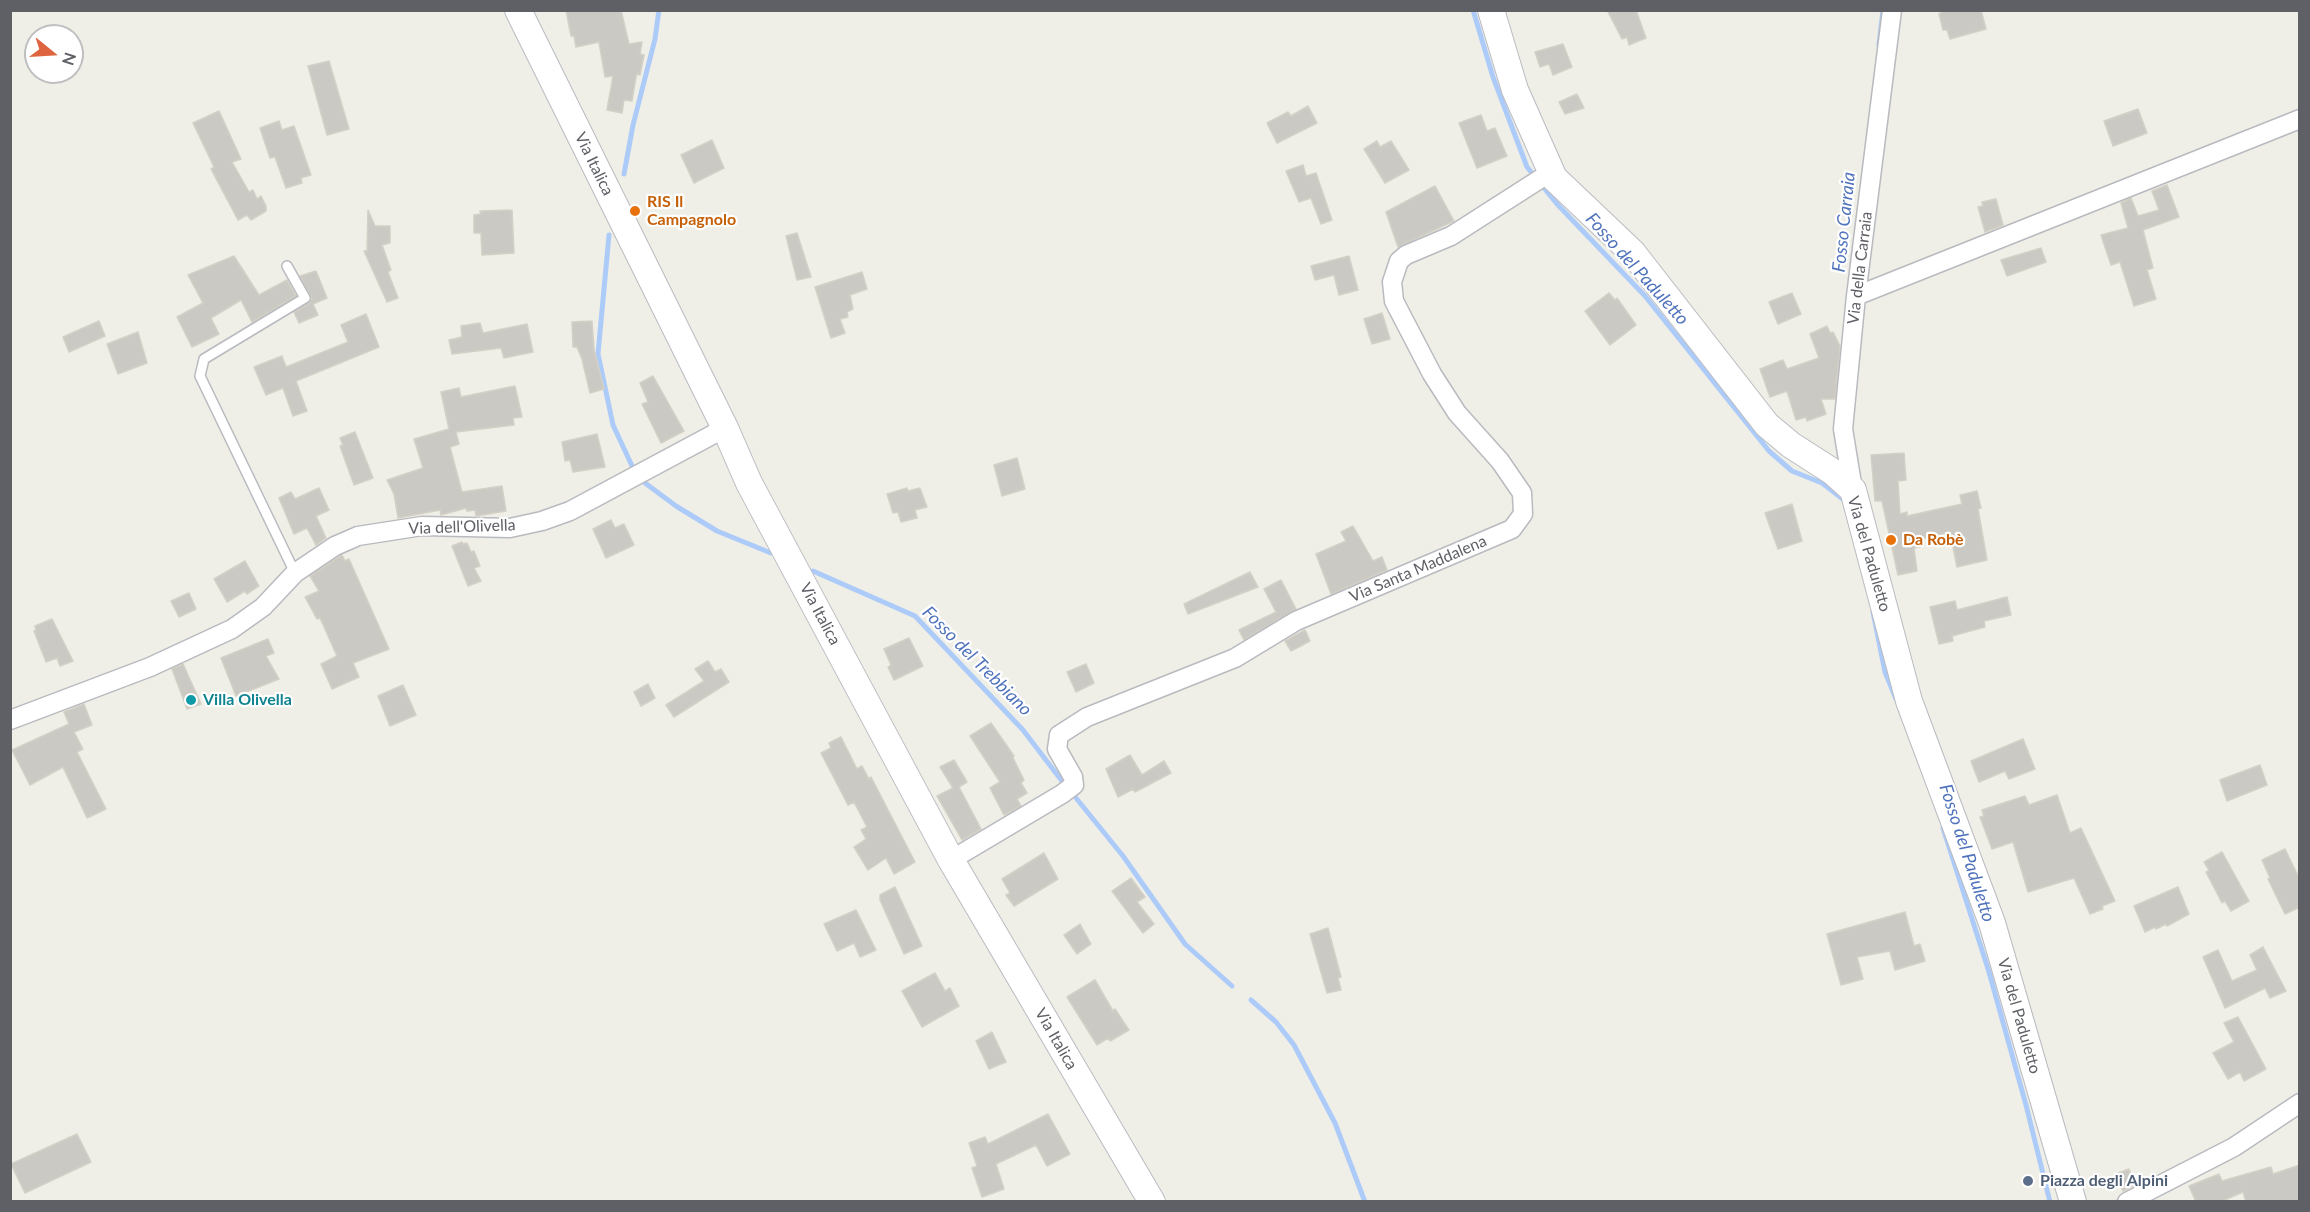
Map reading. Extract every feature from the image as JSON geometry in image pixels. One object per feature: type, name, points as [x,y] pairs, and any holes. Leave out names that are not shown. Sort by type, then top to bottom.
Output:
[{"type":"street","name":"Via Italica","points":[[518,10],[725,428],[749,483],[951,860],[1152,1202]]},
{"type":"street","name":"Via del Paduletto","points":[[1491,10],[1542,178],[1554,178],[1632,253],[1767,425],[1791,445],[1833,472],[1853,490],[1909,701],[1992,923],[2073,1202]]},
{"type":"street","name":"Via della Carraia","points":[[1853,490],[1843,429],[1856,296],[1892,10]]},
{"type":"street","points":[[1856,296],[2300,119]]},
{"type":"street","name":"Via Santa Maddalena","points":[[951,860],[1068,789],[1073,777],[1057,749],[1059,735],[1087,717],[1235,658],[1296,621],[1512,529],[1523,514],[1522,493],[1500,460],[1456,413],[1432,375],[1394,301],[1392,282],[1399,261],[1406,255],[1451,236],[1542,178]]},
{"type":"street","name":"Via dell'Olivella","points":[[10,720],[150,667],[232,629],[263,607],[295,573],[335,546],[358,536],[422,526],[510,528],[542,521],[570,511],[725,428]]},
{"type":"street","points":[[2127,1202],[2234,1147],[2300,1103]]},
{"type":"lane","points":[[287,266],[305,298],[204,359],[200,376],[295,573]]},
{"type":"building","points":[[566,10],[621,10],[629,44],[642,42],[640,54],[644,55],[640,75],[637,74],[636,77],[632,101],[624,100],[622,113],[607,110],[613,76],[605,77],[599,42],[576,47],[574,36],[571,36]]},
{"type":"building","points":[[1607,10],[1636,10],[1646,38],[1629,45],[1627,37],[1622,39]]},
{"type":"building","points":[[1941,10],[1981,10],[1986,29],[1950,39],[1947,30],[1943,30],[1939,14]]},
{"type":"building","points":[[1563,44],[1572,67],[1553,75],[1549,64],[1540,67],[1535,52]]},
{"type":"building","points":[[329,61],[349,129],[327,135],[308,66]]},
{"type":"building","points":[[1577,94],[1584,108],[1565,114],[1559,102]]},
{"type":"building","points":[[1308,106],[1317,123],[1277,143],[1267,123],[1288,112],[1291,116]]},
{"type":"building","points":[[2138,109],[2147,133],[2113,146],[2104,121]]},
{"type":"building","points":[[219,111],[241,159],[232,162],[249,192],[253,190],[257,199],[261,196],[266,206],[266,211],[251,220],[247,215],[238,220],[211,169],[214,167],[193,123]]},
{"type":"building","points":[[1481,115],[1487,131],[1495,128],[1507,156],[1477,168],[1459,123]]},
{"type":"building","points":[[279,121],[282,130],[294,126],[311,175],[301,178],[302,183],[286,188],[275,157],[270,158],[260,128]]},
{"type":"building","points":[[712,140],[724,168],[694,183],[681,155]]},
{"type":"building","points":[[1377,141],[1380,147],[1391,141],[1409,170],[1385,183],[1364,149]]},
{"type":"building","points":[[1303,165],[1306,176],[1316,173],[1332,220],[1321,224],[1311,198],[1299,202],[1286,171]]},
{"type":"building","points":[[2167,185],[2179,217],[2143,230],[2153,268],[2147,270],[2156,299],[2134,306],[2120,262],[2111,265],[2101,235],[2128,228],[2121,203],[2131,198],[2138,216],[2159,210],[2152,191]]},
{"type":"building","points":[[1435,186],[1454,221],[1398,247],[1386,212]]},
{"type":"building","points":[[1996,199],[2003,225],[1985,232],[1978,207],[1983,206],[1982,202]]},
{"type":"building","points":[[368,210],[375,226],[390,226],[390,243],[382,245],[391,270],[388,272],[398,298],[387,302],[364,251],[367,251]]},
{"type":"building","points":[[512,210],[514,253],[482,255],[481,233],[474,233],[474,215],[481,214],[480,211]]},
{"type":"building","points":[[797,233],[811,277],[797,280],[786,236]]},
{"type":"building","points":[[2041,248],[2046,262],[2007,276],[2001,260]]},
{"type":"building","points":[[234,256],[259,295],[287,280],[296,296],[252,322],[241,300],[211,318],[219,334],[192,347],[177,317],[203,303],[188,275]]},
{"type":"building","points":[[1349,256],[1358,290],[1339,295],[1334,275],[1315,280],[1311,266]]},
{"type":"building","points":[[316,271],[327,298],[313,304],[318,315],[299,323],[294,312],[312,299],[300,276]]},
{"type":"building","points":[[862,272],[867,289],[850,295],[853,309],[847,312],[848,317],[840,319],[845,333],[831,338],[815,287]]},
{"type":"building","points":[[1609,293],[1615,300],[1617,298],[1636,325],[1610,345],[1585,311]]},
{"type":"building","points":[[1792,293],[1801,314],[1778,324],[1769,302]]},
{"type":"building","points":[[1382,313],[1390,339],[1372,344],[1364,319]]},
{"type":"building","points":[[366,314],[379,347],[296,381],[307,411],[293,416],[283,388],[266,395],[254,367],[282,356],[286,367],[348,342],[341,325]]},
{"type":"building","points":[[99,321],[105,336],[69,352],[63,337]]},
{"type":"building","points":[[592,321],[594,349],[604,389],[590,393],[582,359],[577,347],[573,347],[572,322]]},
{"type":"building","points":[[480,323],[483,333],[527,324],[533,352],[504,358],[501,348],[452,354],[449,340],[462,337],[461,326]]},
{"type":"building","points":[[1827,326],[1840,346],[1835,399],[1821,399],[1826,414],[1807,421],[1806,417],[1796,420],[1787,391],[1770,397],[1760,369],[1783,360],[1787,369],[1819,358],[1810,334]]},
{"type":"building","points":[[138,332],[147,363],[118,374],[107,344]]},
{"type":"building","points":[[653,376],[684,431],[661,443],[642,404],[648,402],[640,383]]},
{"type":"building","points":[[515,386],[522,417],[513,418],[514,425],[456,432],[459,444],[450,447],[462,492],[502,486],[506,511],[476,516],[475,510],[467,511],[466,508],[441,515],[440,510],[398,518],[394,494],[387,480],[423,468],[414,439],[449,429],[441,392],[459,388],[461,397]]},
{"type":"building","points":[[355,432],[373,478],[354,485],[340,446],[343,445],[340,438]]},
{"type":"building","points":[[597,434],[605,467],[573,472],[570,460],[565,461],[562,442]]},
{"type":"building","points":[[1904,453],[1906,480],[1898,481],[1900,514],[1907,512],[1907,516],[1962,504],[1960,495],[1977,491],[1987,560],[1957,567],[1950,532],[1922,539],[1924,546],[1914,548],[1917,571],[1898,575],[1882,501],[1875,501],[1871,455]]},
{"type":"building","points":[[1017,458],[1025,489],[1002,496],[994,465]]},
{"type":"building","points":[[319,488],[329,510],[316,516],[326,538],[316,545],[307,528],[294,534],[279,498],[291,492],[295,499]]},
{"type":"building","points":[[907,488],[908,491],[920,488],[927,507],[915,510],[917,518],[901,522],[898,512],[893,513],[887,494]]},
{"type":"building","points":[[1792,504],[1802,541],[1778,549],[1765,513]]},
{"type":"building","points":[[611,520],[615,528],[624,524],[634,545],[606,558],[593,529]]},
{"type":"building","points":[[1353,526],[1373,561],[1382,557],[1387,570],[1331,594],[1316,554],[1346,541],[1341,532]]},
{"type":"building","points":[[462,542],[467,543],[471,552],[474,551],[480,566],[474,568],[481,581],[468,586],[452,546]]},
{"type":"building","points":[[342,555],[345,561],[349,559],[389,649],[353,663],[359,677],[332,689],[321,664],[337,656],[320,618],[317,619],[305,597],[319,591],[310,576]]},
{"type":"building","points":[[245,561],[259,586],[227,602],[214,579]]},
{"type":"building","points":[[1250,572],[1258,587],[1188,614],[1184,604]]},
{"type":"building","points":[[1281,580],[1296,609],[1244,640],[1239,630],[1276,612],[1264,589]]},
{"type":"building","points":[[189,593],[196,609],[179,617],[171,601]]},
{"type":"building","points":[[2007,597],[2011,615],[1984,621],[1985,627],[1952,636],[1953,641],[1939,644],[1930,607],[1955,601],[1957,610]]},
{"type":"building","points":[[52,619],[73,661],[60,666],[57,658],[46,662],[34,631],[35,626]]},
{"type":"building","points":[[1305,630],[1310,641],[1291,651],[1285,641]]},
{"type":"building","points":[[909,638],[923,666],[894,680],[884,649]]},
{"type":"building","points":[[268,639],[274,653],[266,656],[279,679],[236,696],[221,658]]},
{"type":"building","points":[[708,661],[715,672],[721,669],[729,682],[674,717],[666,705],[704,681],[695,669]]},
{"type":"building","points":[[183,664],[201,704],[187,709],[172,669]]},
{"type":"building","points":[[1086,664],[1094,683],[1076,692],[1067,672]]},
{"type":"building","points":[[648,684],[655,698],[641,706],[634,692]]},
{"type":"building","points":[[403,685],[416,715],[390,726],[378,696]]},
{"type":"building","points":[[84,704],[92,725],[74,732],[83,749],[77,752],[106,809],[87,818],[63,767],[30,785],[12,750],[69,724],[64,712]]},
{"type":"building","points":[[991,723],[1014,756],[1024,780],[1021,783],[1027,793],[1017,799],[1021,806],[1004,815],[990,788],[1000,782],[970,736]]},
{"type":"building","points":[[841,737],[857,769],[862,766],[869,779],[871,777],[915,862],[894,874],[886,858],[868,870],[854,847],[866,839],[861,830],[867,827],[854,802],[848,805],[821,753],[831,748],[829,743]]},
{"type":"building","points":[[2023,739],[2035,769],[2009,779],[2005,771],[1979,782],[1971,761]]},
{"type":"building","points":[[1130,755],[1142,775],[1164,761],[1171,773],[1135,792],[1133,789],[1118,797],[1106,769]]},
{"type":"building","points":[[954,760],[967,782],[959,787],[981,829],[962,840],[937,796],[953,788],[940,767]]},
{"type":"building","points":[[2260,765],[2267,785],[2227,801],[2220,780]]},
{"type":"building","points":[[2057,795],[2070,833],[2081,828],[2115,901],[2090,914],[2074,878],[2028,892],[2013,842],[1992,849],[1980,817],[1984,816],[1982,810],[2025,796],[2029,805]]},
{"type":"building","points":[[2285,849],[2300,880],[2300,907],[2285,914],[2268,879],[2270,878],[2262,860]]},
{"type":"building","points":[[2222,852],[2249,901],[2231,911],[2225,901],[2222,903],[2206,872],[2209,870],[2204,862]]},
{"type":"building","points":[[1044,853],[1058,879],[1014,906],[1006,895],[1010,893],[1002,879]]},
{"type":"building","points":[[1131,878],[1145,897],[1137,902],[1154,924],[1143,933],[1112,891]]},
{"type":"building","points":[[895,887],[922,946],[904,954],[880,900],[880,895]]},
{"type":"building","points":[[2178,887],[2189,914],[2167,926],[2166,924],[2156,929],[2155,927],[2145,932],[2134,906]]},
{"type":"building","points":[[856,910],[876,950],[860,957],[854,943],[837,951],[824,924]]},
{"type":"building","points":[[1905,912],[1914,946],[1920,944],[1925,961],[1895,970],[1890,951],[1857,957],[1863,979],[1841,985],[1827,934]]},
{"type":"building","points":[[1080,924],[1091,944],[1077,954],[1064,935]]},
{"type":"building","points":[[1328,928],[1341,977],[1338,978],[1341,990],[1327,993],[1310,934]]},
{"type":"building","points":[[2263,947],[2286,991],[2270,998],[2265,988],[2225,1008],[2203,957],[2218,950],[2232,981],[2257,970],[2250,955]]},
{"type":"building","points":[[935,973],[945,991],[950,988],[959,1006],[922,1027],[902,991]]},
{"type":"building","points":[[1095,980],[1113,1011],[1115,1009],[1129,1030],[1110,1041],[1108,1038],[1097,1045],[1067,997]]},
{"type":"building","points":[[2238,1017],[2266,1069],[2244,1081],[2240,1072],[2228,1079],[2213,1053],[2234,1042],[2224,1023]]},
{"type":"building","points":[[992,1032],[1006,1062],[989,1069],[976,1041]]},
{"type":"building","points":[[1048,1114],[1070,1154],[1047,1166],[1036,1145],[996,1164],[1004,1189],[982,1197],[972,1168],[977,1166],[969,1143],[985,1137],[988,1144]]},
{"type":"building","points":[[77,1134],[91,1162],[25,1193],[11,1164]]},
{"type":"building","points":[[2300,1165],[2300,1202],[2246,1202],[2243,1192],[2220,1202],[2196,1202],[2189,1186],[2219,1174],[2222,1181],[2271,1167],[2273,1174]]},
{"type":"building","points":[[2129,1169],[2135,1185],[2123,1191],[2116,1174]]},
{"type":"waterway","name":"Fosso del Trebbiano","points":[[624,174],[633,125],[655,39],[659,10]]},
{"type":"waterway","name":"Fosso del Paduletto","points":[[1473,10],[1493,77],[1527,167],[1557,204],[1645,296],[1769,451],[1792,471],[1822,483],[1844,500]]},
{"type":"waterway","name":"Fosso Carraia","points":[[1879,45],[1883,10]]},
{"type":"waterway","name":"Fosso del Trebbiano","points":[[609,235],[598,354],[613,425],[633,468]]},
{"type":"waterway","name":"Fosso del Trebbiano","points":[[645,483],[676,506],[717,531],[771,553]]},
{"type":"waterway","name":"Fosso del Trebbiano","points":[[813,571],[915,616],[1023,730],[1065,785]]},
{"type":"waterway","name":"Fosso del Paduletto","points":[[1873,612],[1885,672],[1896,699]]},
{"type":"waterway","name":"Fosso del Trebbiano","points":[[1076,798],[1123,856],[1185,944],[1232,986]]},
{"type":"waterway","name":"Fosso del Paduletto","points":[[1943,828],[1989,972],[2050,1202]]},
{"type":"waterway","name":"Fosso del Trebbiano","points":[[1251,1000],[1276,1022],[1294,1045],[1335,1123],[1365,1202]]},
{"type":"place","name":"RIS Il Campagnolo","points":[[635,211]]},
{"type":"place","name":"Da Robè","points":[[1891,540]]},
{"type":"place","name":"Villa Olivella","points":[[191,700]]},
{"type":"place","name":"Piazza degli Alpini","points":[[2028,1181]]}]
